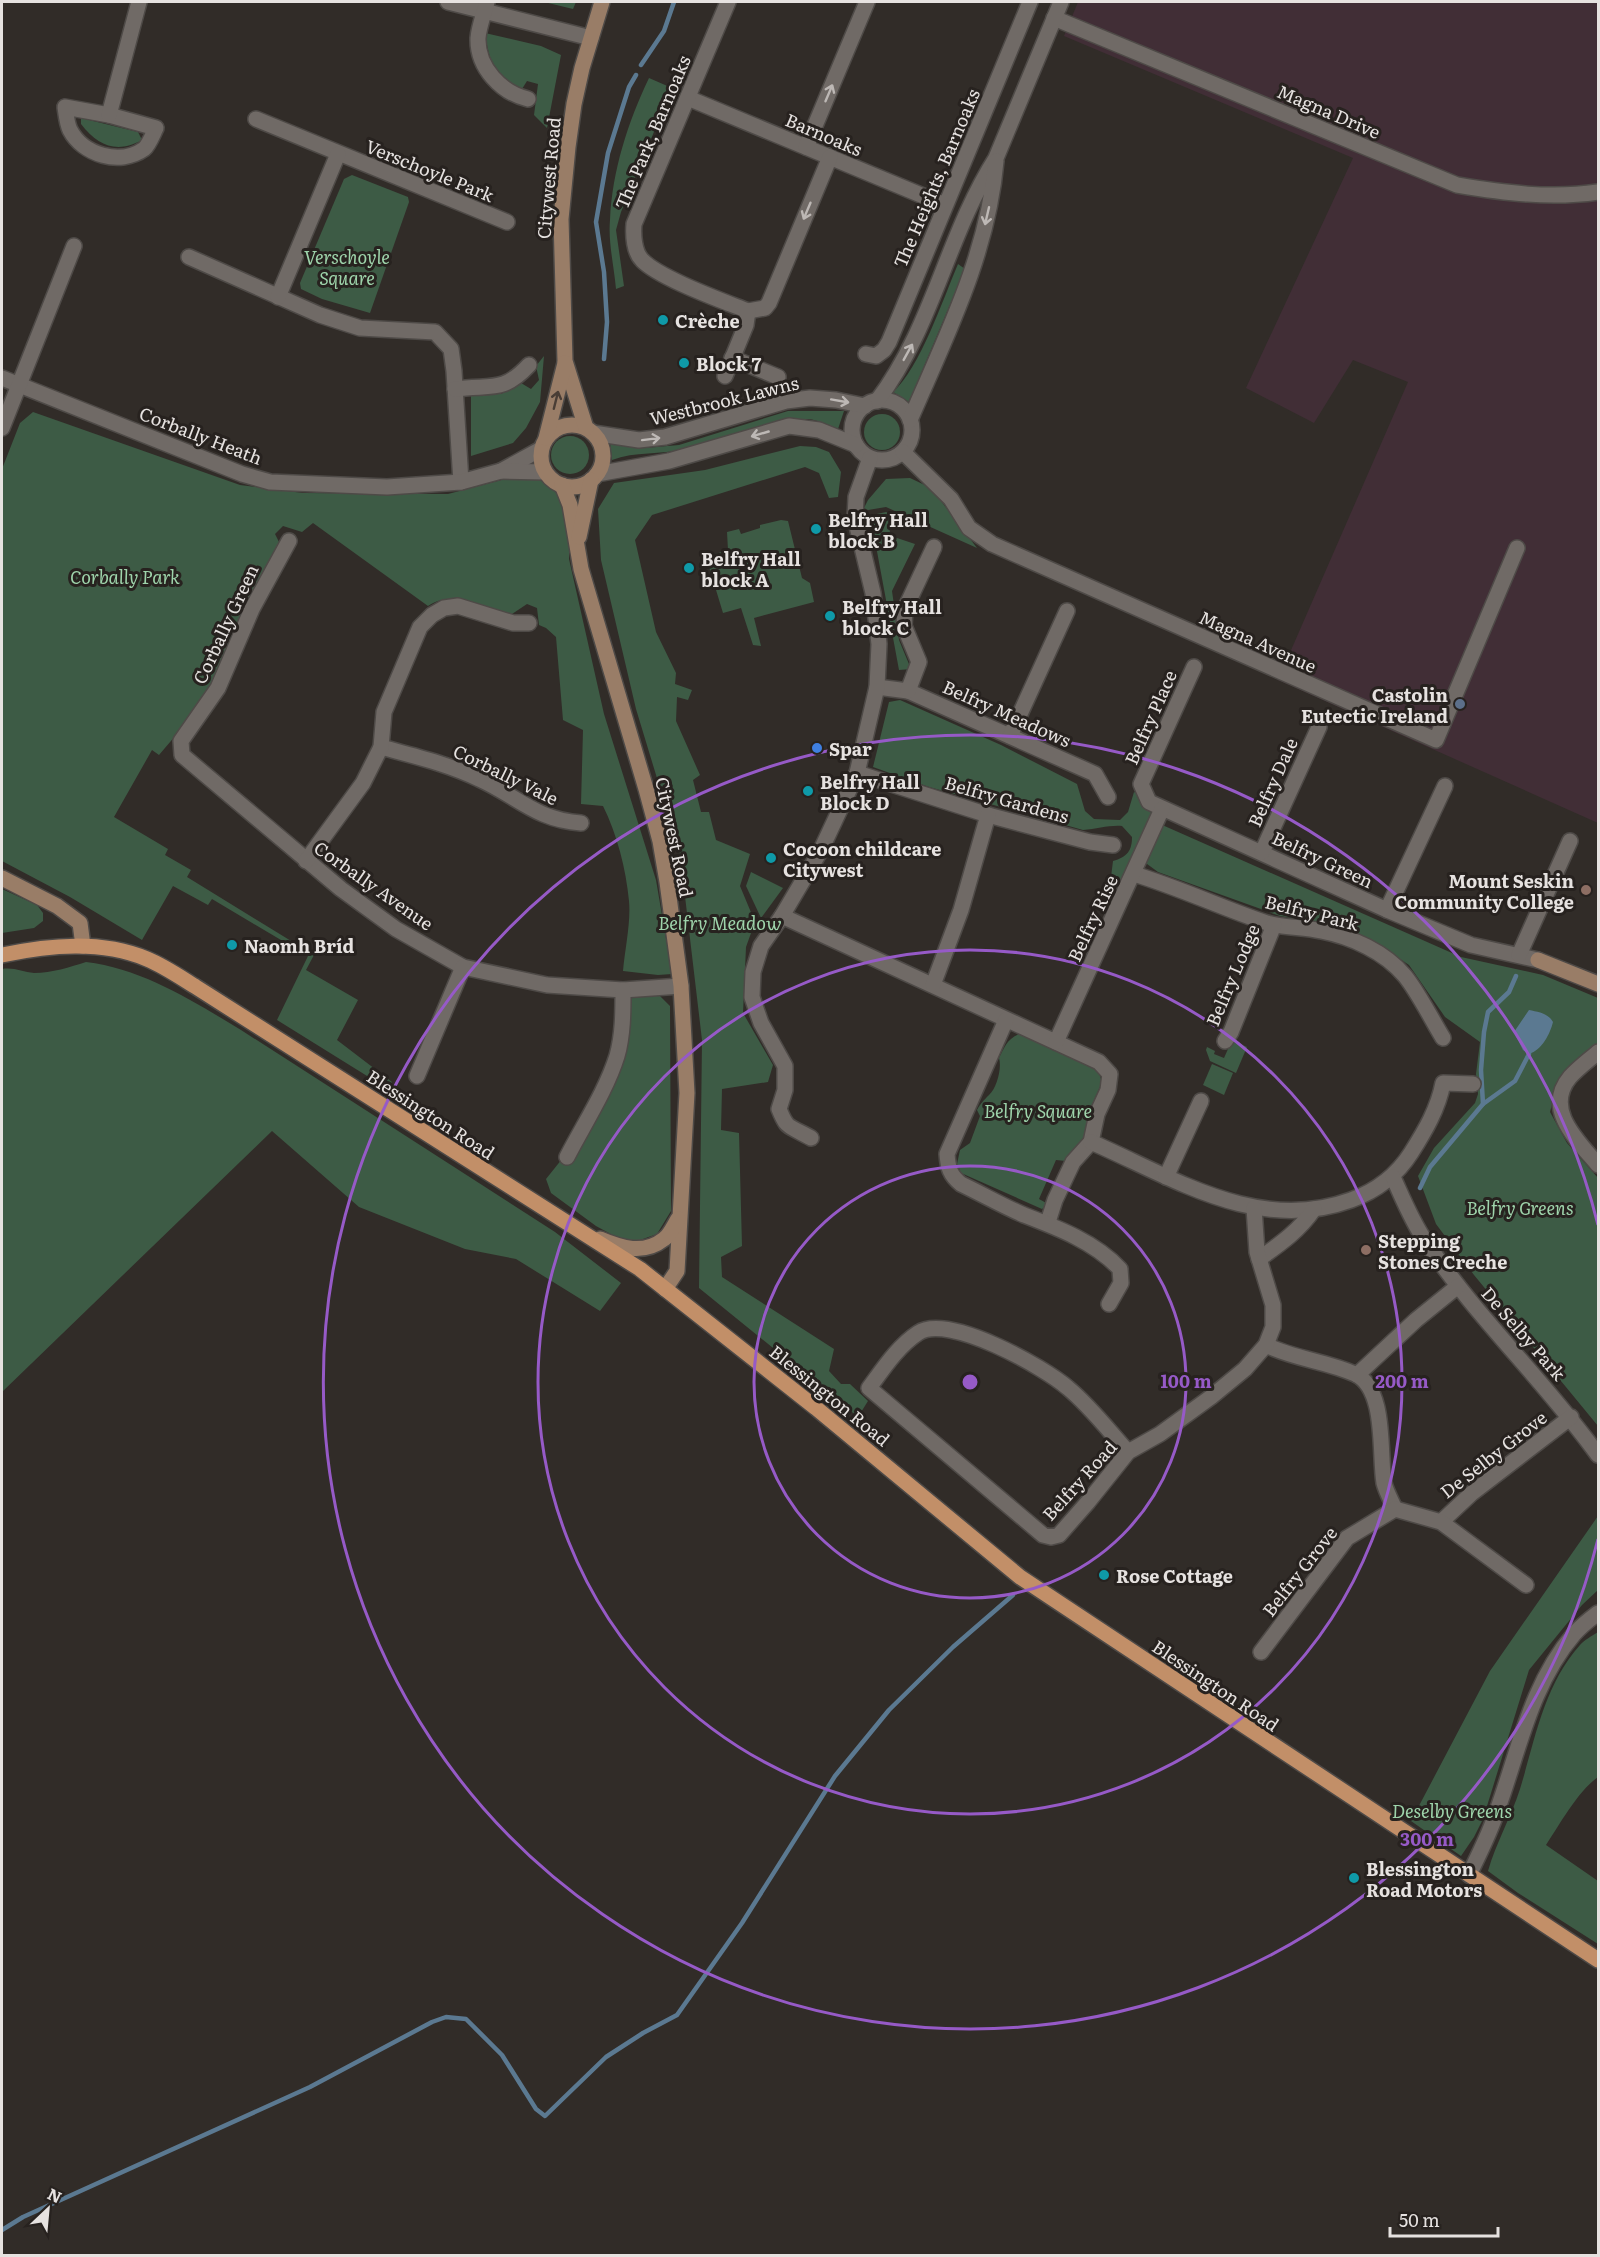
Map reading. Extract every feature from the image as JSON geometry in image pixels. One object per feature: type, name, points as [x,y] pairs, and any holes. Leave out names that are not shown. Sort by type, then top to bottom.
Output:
[{"type":"main road","name":"Blessington Road","points":[[2,954],[33,949],[83,946],[124,952],[148,960],[169,971],[640,1269],[798,1393],[1020,1577],[1599,1960]]},
{"type":"street","points":[[109,115],[139,2]]},
{"type":"street","points":[[448,2],[486,6],[591,38]]},
{"type":"street","name":"Citywest Road","points":[[544,444],[565,361],[562,211],[568,147],[574,104],[602,2]]},
{"type":"street","name":"The Park, Barnoaks","points":[[728,2],[634,224],[633,237],[640,259],[657,272],[748,311]]},
{"type":"street","points":[[806,147],[867,2]]},
{"type":"street","name":"The Heights, Barnoaks","points":[[866,354],[876,356],[889,342],[1030,2]]},
{"type":"street","points":[[856,445],[852,428],[858,412],[871,404],[891,382],[919,333],[963,221],[996,158],[1061,2]]},
{"type":"street","points":[[486,6],[478,41],[487,69],[499,86],[518,97],[528,99]]},
{"type":"street","name":"Magna Drive","points":[[1054,18],[1457,185],[1516,195],[1571,196],[1599,192]]},
{"type":"street","name":"Barnoaks","points":[[688,98],[945,205]]},
{"type":"street","points":[[65,107],[109,115],[156,128],[145,148],[128,155],[109,157],[86,150],[70,130],[65,107]]},
{"type":"street","name":"Verschoyle Park","points":[[256,119],[507,222]]},
{"type":"street","name":"Verschoyle Park","points":[[278,297],[338,154]]},
{"type":"street","points":[[724,376],[746,325],[748,311],[765,308],[769,303],[830,157]]},
{"type":"street","points":[[594,477],[601,466],[602,448],[590,430],[569,425],[552,432],[544,444],[541,457],[545,472],[552,480],[572,487],[594,477],[669,460],[789,426],[819,430],[856,445],[870,458],[887,460],[903,452],[911,437],[910,420],[973,273],[994,185],[996,158]]},
{"type":"street","points":[[2,428],[74,246]]},
{"type":"street","points":[[189,257],[320,315],[360,328],[435,332],[451,349],[461,482]]},
{"type":"street","points":[[732,358],[778,377]]},
{"type":"street","name":"Citywest Road","points":[[565,361],[590,430]]},
{"type":"street","points":[[455,388],[499,387],[516,379],[529,365]]},
{"type":"street","name":"Corbally Heath","points":[[2,378],[242,474],[270,482],[387,487],[461,482],[501,471]]},
{"type":"street","name":"Westbrook Lawns","points":[[590,430],[639,440],[665,437],[786,401],[810,398],[871,404]]},
{"type":"street","points":[[871,404],[893,403],[901,407],[910,420]]},
{"type":"street","points":[[501,471],[544,444]]},
{"type":"street","name":"Magna Avenue","points":[[903,452],[951,499],[969,528],[992,544],[1436,740],[1517,548]]},
{"type":"street","points":[[811,1138],[786,1123],[779,1109],[785,1090],[785,1066],[761,1023],[752,997],[752,981],[761,946],[782,916],[821,850],[857,773],[877,687],[879,644],[873,592],[855,518],[856,497],[870,458]]},
{"type":"street","points":[[501,471],[545,472]]},
{"type":"street","name":"Citywest Road","points":[[577,546],[594,477]]},
{"type":"street","name":"Citywest Road","points":[[562,485],[570,505],[586,590],[660,841],[668,882],[681,986],[687,1093],[676,1271],[665,1289]]},
{"type":"street","name":"Corbally Green","points":[[182,755],[182,741],[218,688],[252,609],[289,541]]},
{"type":"street","points":[[908,691],[919,662],[904,626],[905,609],[934,547]]},
{"type":"street","points":[[306,861],[363,783],[381,747],[384,712],[420,627],[432,615],[444,608],[458,606],[513,623],[529,623]]},
{"type":"street","points":[[1010,736],[1067,611]]},
{"type":"street","name":"Belfry Place","points":[[1162,809],[1149,802],[1142,784],[1194,667]]},
{"type":"street","name":"Belfry Meadows","points":[[877,687],[908,691],[1095,774],[1108,797]]},
{"type":"street","name":"Belfry Dale","points":[[1262,852],[1319,727]]},
{"type":"street","name":"Corbally Vale","points":[[381,747],[479,779],[560,822],[581,823]]},
{"type":"street","name":"Corbally Avenue","points":[[182,755],[306,861],[396,929],[463,967],[547,985],[623,990],[681,986]]},
{"type":"street","name":"Belfry Gardens","points":[[857,773],[987,815],[1090,842],[1113,845]]},
{"type":"street","points":[[1387,910],[1445,786]]},
{"type":"street","name":"Belfry Green","points":[[1162,809],[1387,910],[1471,945],[1538,960],[1599,984]]},
{"type":"street","name":"Belfry Rise","points":[[1056,1042],[1162,809]]},
{"type":"street","points":[[933,985],[961,910],[987,815]]},
{"type":"street","points":[[1520,955],[1570,841]]},
{"type":"street","name":"Belfry Park","points":[[1134,874],[1197,895],[1274,925],[1322,931],[1355,941],[1387,959],[1405,976],[1443,1038]]},
{"type":"street","points":[[2,878],[57,906],[80,923],[83,946]]},
{"type":"street","points":[[782,916],[1099,1062],[1110,1074],[1108,1090],[1097,1114],[1091,1142],[1073,1162],[1055,1200],[1048,1222]]},
{"type":"street","name":"Belfry Lodge","points":[[1225,1041],[1236,1021],[1274,925]]},
{"type":"street","points":[[417,1076],[463,967]]},
{"type":"street","points":[[567,1157],[606,1085],[617,1055],[622,1025],[623,990]]},
{"type":"street","points":[[1006,1020],[947,1154],[948,1167],[952,1177],[961,1184],[1024,1214],[1048,1222],[1107,1255],[1120,1269],[1121,1282],[1109,1304]]},
{"type":"street","points":[[1599,1052],[1569,1078],[1560,1097],[1561,1115],[1573,1136],[1599,1165]]},
{"type":"street","points":[[1091,1142],[1202,1192],[1254,1208],[1290,1211],[1329,1208],[1363,1196],[1392,1177],[1406,1162],[1439,1102],[1443,1083],[1473,1084]]},
{"type":"street","points":[[1166,1177],[1201,1101]]},
{"type":"street","points":[[1392,1177],[1422,1235],[1458,1286]]},
{"type":"street","name":"Belfry Road","points":[[1128,1452],[1068,1387],[982,1338],[947,1328],[920,1331],[896,1353],[869,1388],[1043,1536],[1051,1537],[1059,1534],[1128,1452],[1160,1434],[1211,1397],[1245,1370],[1266,1345],[1273,1327],[1274,1305],[1258,1258],[1254,1208]]},
{"type":"street","points":[[1258,1258],[1286,1241],[1306,1222],[1314,1209]]},
{"type":"street","points":[[585,1234],[615,1245],[647,1248],[666,1238],[679,1216]]},
{"type":"street","name":"De Selby Park","points":[[1357,1375],[1416,1320],[1458,1286],[1571,1417],[1599,1455]]},
{"type":"street","points":[[1266,1345],[1357,1375],[1370,1388],[1380,1421],[1384,1485],[1395,1509],[1441,1522],[1526,1585]]},
{"type":"street","name":"De Selby Grove","points":[[1441,1522],[1472,1493],[1571,1417]]},
{"type":"street","name":"Belfry Grove","points":[[1261,1652],[1347,1538],[1395,1509]]},
{"type":"street","points":[[1469,1875],[1497,1813],[1520,1738],[1543,1680],[1553,1660],[1575,1632],[1599,1612]]},
{"type":"shaded area","points":[[1078,2],[1598,2],[1598,823],[1278,680],[1408,382],[1353,360],[1314,423],[1246,388],[1353,158],[1064,36]]},
{"type":"green space","points":[[544,2],[576,2],[573,9]]},
{"type":"green space","points":[[485,33],[541,46],[561,55],[547,128],[534,115],[538,84],[527,81],[522,89],[514,88],[492,62]]},
{"type":"green space","points":[[649,78],[672,88],[621,212],[616,230],[624,286],[616,289],[610,245],[611,202],[622,147]]},
{"type":"green space","points":[[81,118],[138,132],[142,140],[124,146],[109,145],[87,132],[81,124]]},
{"type":"green space","name":"Verschoyle Square","points":[[352,175],[408,197],[409,202],[370,313],[322,299],[301,289],[300,283],[344,179]]},
{"type":"green space","points":[[958,264],[965,269],[909,402],[893,392],[903,381],[921,350]]},
{"type":"green space","points":[[544,356],[540,402],[526,428],[513,443],[471,456],[471,394],[501,394],[521,383],[531,389],[539,380],[536,366]]},
{"type":"green space","points":[[788,411],[844,411],[838,429],[808,419],[794,419],[685,449],[630,455],[612,460],[610,442],[645,448],[679,445]]},
{"type":"green space","name":"Corbally Park","points":[[33,412],[240,485],[303,493],[448,494],[521,475],[541,475],[561,492],[569,514],[569,559],[604,714],[656,880],[672,974],[658,975],[623,971],[629,909],[623,864],[613,828],[603,806],[581,804],[583,730],[563,720],[556,637],[539,625],[537,608],[527,604],[509,616],[479,604],[458,599],[438,601],[428,606],[313,523],[302,532],[283,526],[275,534],[279,542],[240,619],[213,682],[159,755],[152,750],[114,817],[168,849],[165,855],[191,870],[187,877],[314,955],[306,970],[358,1000],[337,1040],[392,1082],[388,1089],[277,1020],[308,956],[212,899],[208,905],[173,886],[142,940],[70,897],[2,861],[2,469],[20,423]]},
{"type":"green space","points":[[882,414],[895,419],[900,432],[895,445],[882,450],[869,445],[864,432],[869,419]]},
{"type":"green space","points":[[570,436],[584,441],[589,455],[584,469],[570,474],[556,469],[551,455],[556,441]]},
{"type":"green space","name":"Belfry Meadow","points":[[800,446],[816,447],[829,452],[841,472],[838,497],[829,498],[819,473],[805,467],[652,515],[635,540],[656,632],[676,673],[675,684],[692,690],[688,700],[677,697],[676,721],[700,775],[693,780],[701,812],[709,812],[716,840],[750,854],[740,886],[755,922],[746,947],[743,1013],[773,1065],[768,1082],[722,1089],[721,1130],[739,1133],[742,1246],[721,1257],[722,1277],[834,1349],[829,1371],[841,1384],[850,1384],[868,1401],[858,1417],[699,1288],[702,1040],[680,854],[636,709],[601,560],[598,509],[614,483],[705,470]]},
{"type":"green space","points":[[910,478],[931,488],[977,548],[886,507],[868,510],[864,508],[886,479]]},
{"type":"green space","points":[[886,512],[907,520],[889,528],[891,536],[915,544],[892,591],[899,640],[911,669],[899,670],[871,519],[872,515]]},
{"type":"green space","points":[[781,520],[788,521],[802,578],[810,583],[814,602],[754,618],[761,646],[753,645],[741,608],[723,613],[706,557],[728,550],[727,532],[739,529],[741,534],[760,528],[760,525]]},
{"type":"green space","name":"Belfry Greens","points":[[900,700],[1001,745],[1077,784],[1085,811],[1094,819],[1120,820],[1128,812],[1134,792],[1142,796],[1160,824],[1461,957],[1543,975],[1598,998],[1598,1045],[1558,1082],[1550,1112],[1567,1143],[1598,1178],[1598,1426],[1474,1275],[1436,1224],[1418,1176],[1434,1148],[1475,1103],[1478,1094],[1476,1074],[1480,1042],[1445,1017],[1409,965],[1370,939],[1335,925],[1280,916],[1158,872],[1143,861],[1124,880],[1111,877],[1113,861],[1128,853],[1131,846],[1132,837],[1122,826],[1083,830],[929,787],[873,767],[889,702]]},
{"type":"green space","points":[[751,872],[783,888],[761,918],[746,886]]},
{"type":"green space","points":[[2,889],[37,905],[43,913],[43,921],[34,928],[2,933]]},
{"type":"green space","points":[[86,962],[147,979],[223,1019],[555,1232],[621,1283],[600,1311],[516,1259],[465,1249],[359,1207],[272,1131],[2,1392],[2,969],[41,973]]},
{"type":"green space","points":[[621,996],[660,996],[670,1006],[671,1211],[657,1234],[629,1244],[596,1226],[551,1193],[546,1179],[562,1159],[615,1054]]},
{"type":"green space","name":"Belfry Square","points":[[1019,1034],[1098,1070],[1102,1082],[1088,1114],[1086,1137],[1066,1161],[1056,1160],[1039,1199],[1048,1204],[1042,1209],[961,1173],[957,1164],[960,1150],[970,1143],[980,1116],[977,1110],[992,1092],[996,1083],[1000,1067],[999,1058],[1004,1047]]},
{"type":"green space","points":[[1232,1040],[1247,1047],[1236,1073],[1210,1061],[1206,1050],[1207,1047],[1215,1051],[1214,1054],[1224,1058]]},
{"type":"green space","points":[[1212,1064],[1233,1073],[1224,1095],[1203,1085]]},
{"type":"green space","name":"Deselby Greens","points":[[1598,1516],[1598,1590],[1582,1605],[1529,1670],[1483,1819],[1461,1856],[1411,1821],[1490,1671]]},
{"type":"green space","name":"Deselby Greens","points":[[1598,1632],[1598,1777],[1576,1799],[1546,1845],[1598,1881],[1598,1944],[1488,1871],[1520,1789],[1549,1695],[1568,1661],[1582,1643]]},
{"type":"water","points":[[1529,1010],[1546,1015],[1553,1022],[1545,1041],[1529,1054],[1523,1050],[1514,1032]]},
{"type":"waterway","points":[[641,65],[664,31],[674,2]]},
{"type":"waterway","points":[[604,359],[607,322],[604,272],[596,222],[608,153],[629,87],[636,75]]},
{"type":"waterway","points":[[1420,1188],[1430,1167],[1483,1104],[1481,1070],[1488,1012],[1509,992],[1516,976]]},
{"type":"waterway","points":[[1483,1104],[1515,1081],[1529,1054]]},
{"type":"waterway","points":[[2,2230],[23,2217],[310,2087],[432,2022],[446,2017],[466,2019],[502,2055],[536,2109],[545,2116],[606,2057],[643,2033],[677,2015],[742,1923],[835,1776],[889,1710],[953,1647],[1013,1595]]},
{"type":"place","name":"Crèche","points":[[663,320]]},
{"type":"place","name":"Block 7","points":[[684,363]]},
{"type":"place","name":"Belfry Hall block B","points":[[816,529]]},
{"type":"place","name":"Belfry Hall block A","points":[[689,568]]},
{"type":"place","name":"Belfry Hall block C","points":[[830,616]]},
{"type":"place","name":"Castolin Eutectic Ireland","points":[[1460,704]]},
{"type":"place","name":"Spar","points":[[817,748]]},
{"type":"place","name":"Belfry Hall Block D","points":[[808,791]]},
{"type":"place","name":"Cocoon childcare Citywest","points":[[771,858]]},
{"type":"place","name":"Mount Seskin Community College","points":[[1586,890]]},
{"type":"place","name":"Naomh Bríd","points":[[232,945]]},
{"type":"place","name":"Stepping Stones Creche","points":[[1366,1250]]},
{"type":"place","name":"Rose Cottage","points":[[1104,1575]]},
{"type":"place","name":"Blessington Road Motors","points":[[1354,1878]]}]
